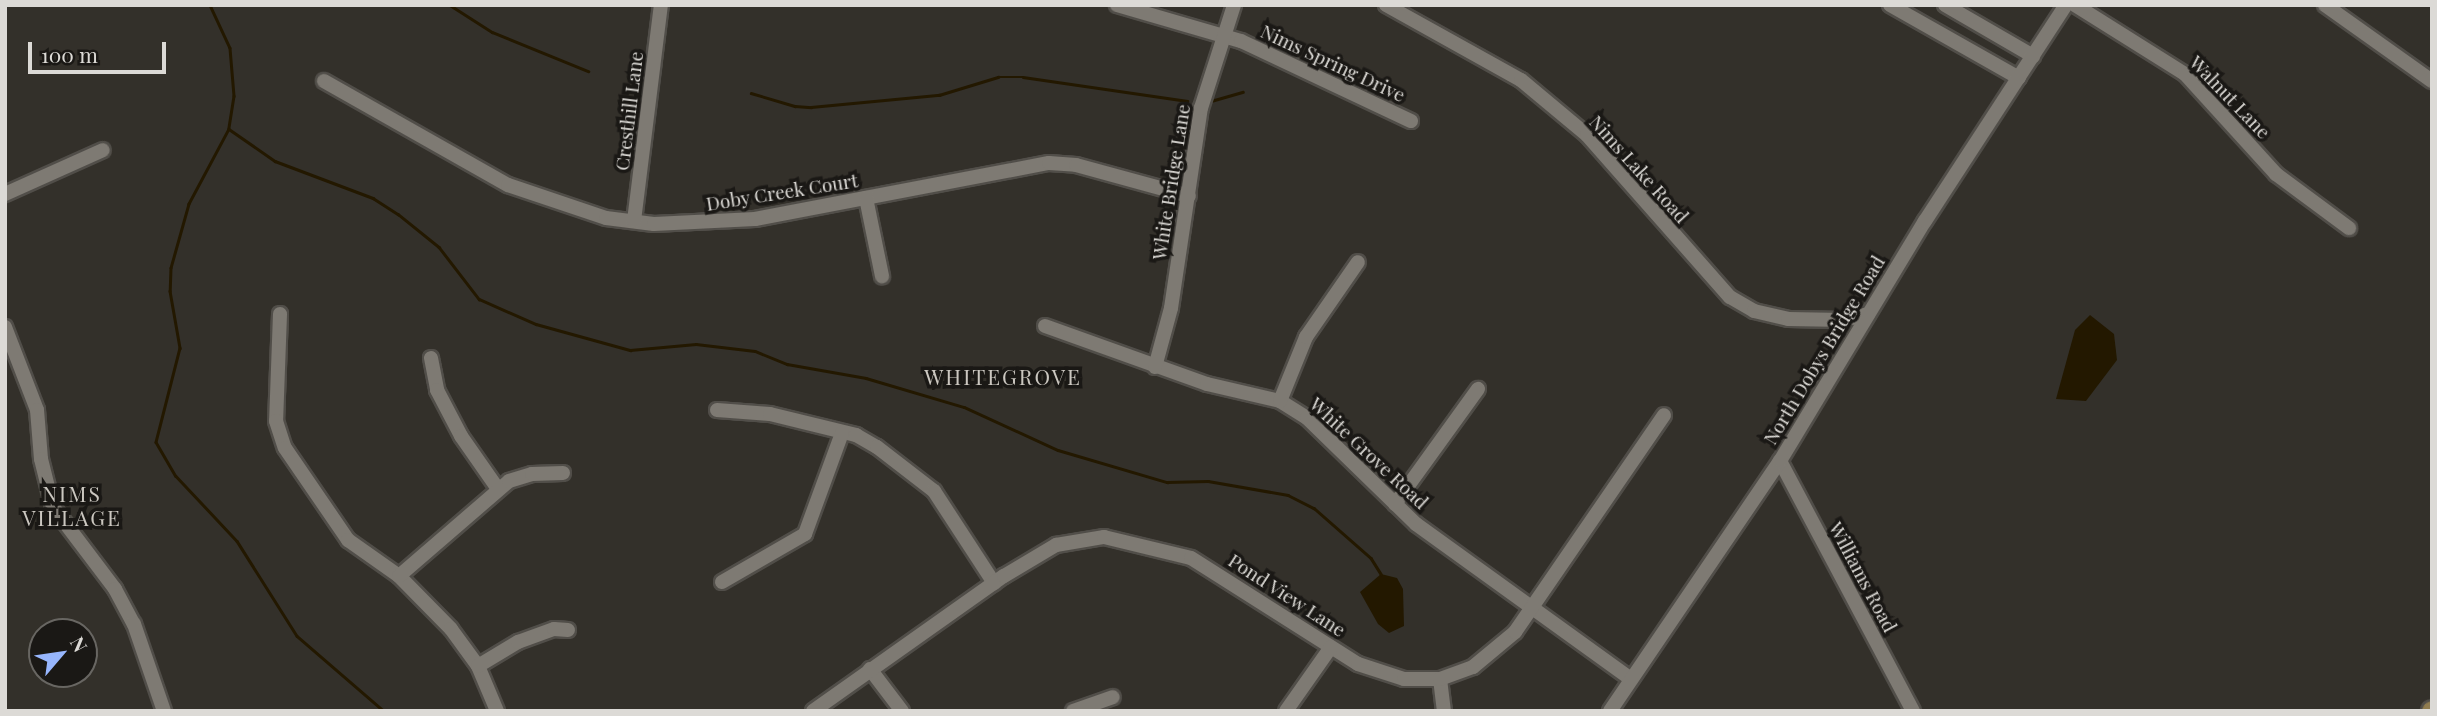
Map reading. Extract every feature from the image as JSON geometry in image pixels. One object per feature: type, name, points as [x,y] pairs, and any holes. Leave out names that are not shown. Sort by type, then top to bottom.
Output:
[{"type":"street","name":"Cresthill Lane","points":[[634,221],[662,5]]},
{"type":"street","name":"Nims Spring Drive","points":[[1117,5],[1223,36],[1411,121]]},
{"type":"street","name":"White Bridge Lane","points":[[1155,367],[1171,308],[1201,108],[1234,5]]},
{"type":"street","name":"Nims Lake Road","points":[[1386,5],[1521,80],[1587,135],[1730,297],[1754,311],[1788,319],[1844,320],[1868,314]]},
{"type":"street","points":[[1890,5],[2019,78]]},
{"type":"street","points":[[1945,5],[2033,56]]},
{"type":"street","name":"North Dobys Bridge Road","points":[[1610,711],[1631,679],[1655,651],[1780,461],[1868,314],[2066,5]]},
{"type":"street","name":"Walnut Lane","points":[[2075,5],[2185,74],[2276,174],[2349,228]]},
{"type":"street","points":[[2325,5],[2432,81]]},
{"type":"street","name":"Doby Creek Court","points":[[324,81],[508,185],[558,205],[634,221],[704,225],[1049,163],[1076,165],[1189,196]]},
{"type":"street","points":[[5,194],[103,150]]},
{"type":"street","points":[[866,198],[882,276]]},
{"type":"street","points":[[1280,401],[1306,337],[1358,262]]},
{"type":"street","points":[[280,314],[276,421],[285,448],[348,540],[399,576],[439,615],[478,666],[497,711]]},
{"type":"street","name":"White Grove Road","points":[[1045,326],[1155,367],[1280,401],[1307,418],[1395,504],[1631,679]]},
{"type":"street","points":[[5,327],[37,410],[41,459],[53,507],[115,589],[134,624],[164,711]]},
{"type":"street","points":[[431,358],[436,390],[461,436],[498,489]]},
{"type":"street","points":[[1395,504],[1478,389]]},
{"type":"street","points":[[717,410],[770,414],[842,433],[877,447],[933,491],[994,583]]},
{"type":"street","name":"Pond View Lane","points":[[813,711],[994,583],[1056,545],[1082,538],[1123,538],[1191,558],[1331,647],[1388,675],[1440,679],[1490,656],[1534,609],[1664,415]]},
{"type":"street","points":[[722,582],[805,534],[842,433]]},
{"type":"street","name":"Williams Road","points":[[1780,461],[1913,711]]},
{"type":"street","points":[[399,576],[498,489],[531,474],[563,473]]},
{"type":"street","points":[[478,666],[518,642],[554,629],[568,630]]},
{"type":"street","points":[[1286,711],[1331,647]]},
{"type":"street","points":[[870,669],[902,711]]},
{"type":"street","points":[[1440,679],[1444,711]]},
{"type":"street","points":[[1073,711],[1112,697]]},
{"type":"shaded area","points":[[2090,315],[2114,334],[2117,360],[2086,401],[2056,399],[2075,330]]},
{"type":"shaded area","points":[[1381,574],[1397,578],[1403,589],[1404,626],[1389,633],[1378,624],[1360,592]]},
{"type":"waterway","points":[[210,5],[230,48],[234,96],[229,129],[189,204],[171,268],[170,291],[180,348],[156,442],[176,476],[237,541],[297,636],[384,711]]},
{"type":"waterway","points":[[450,5],[492,32],[588,71]]},
{"type":"waterway","points":[[751,93],[795,106],[811,107],[939,95],[998,77],[1023,77],[1187,101]]},
{"type":"waterway","points":[[1211,101],[1243,92]]},
{"type":"waterway","points":[[229,129],[275,161],[373,198],[439,247],[479,299],[536,324],[630,350],[696,344],[755,351],[787,364],[866,378],[964,407],[1058,450],[1167,482],[1208,481],[1288,495],[1314,508],[1371,558],[1381,574]]},
{"type":"district","name":"WHITEGROVE","points":[[1003,376]]},
{"type":"district","name":"NIMS VILLAGE","points":[[72,505]]}]
